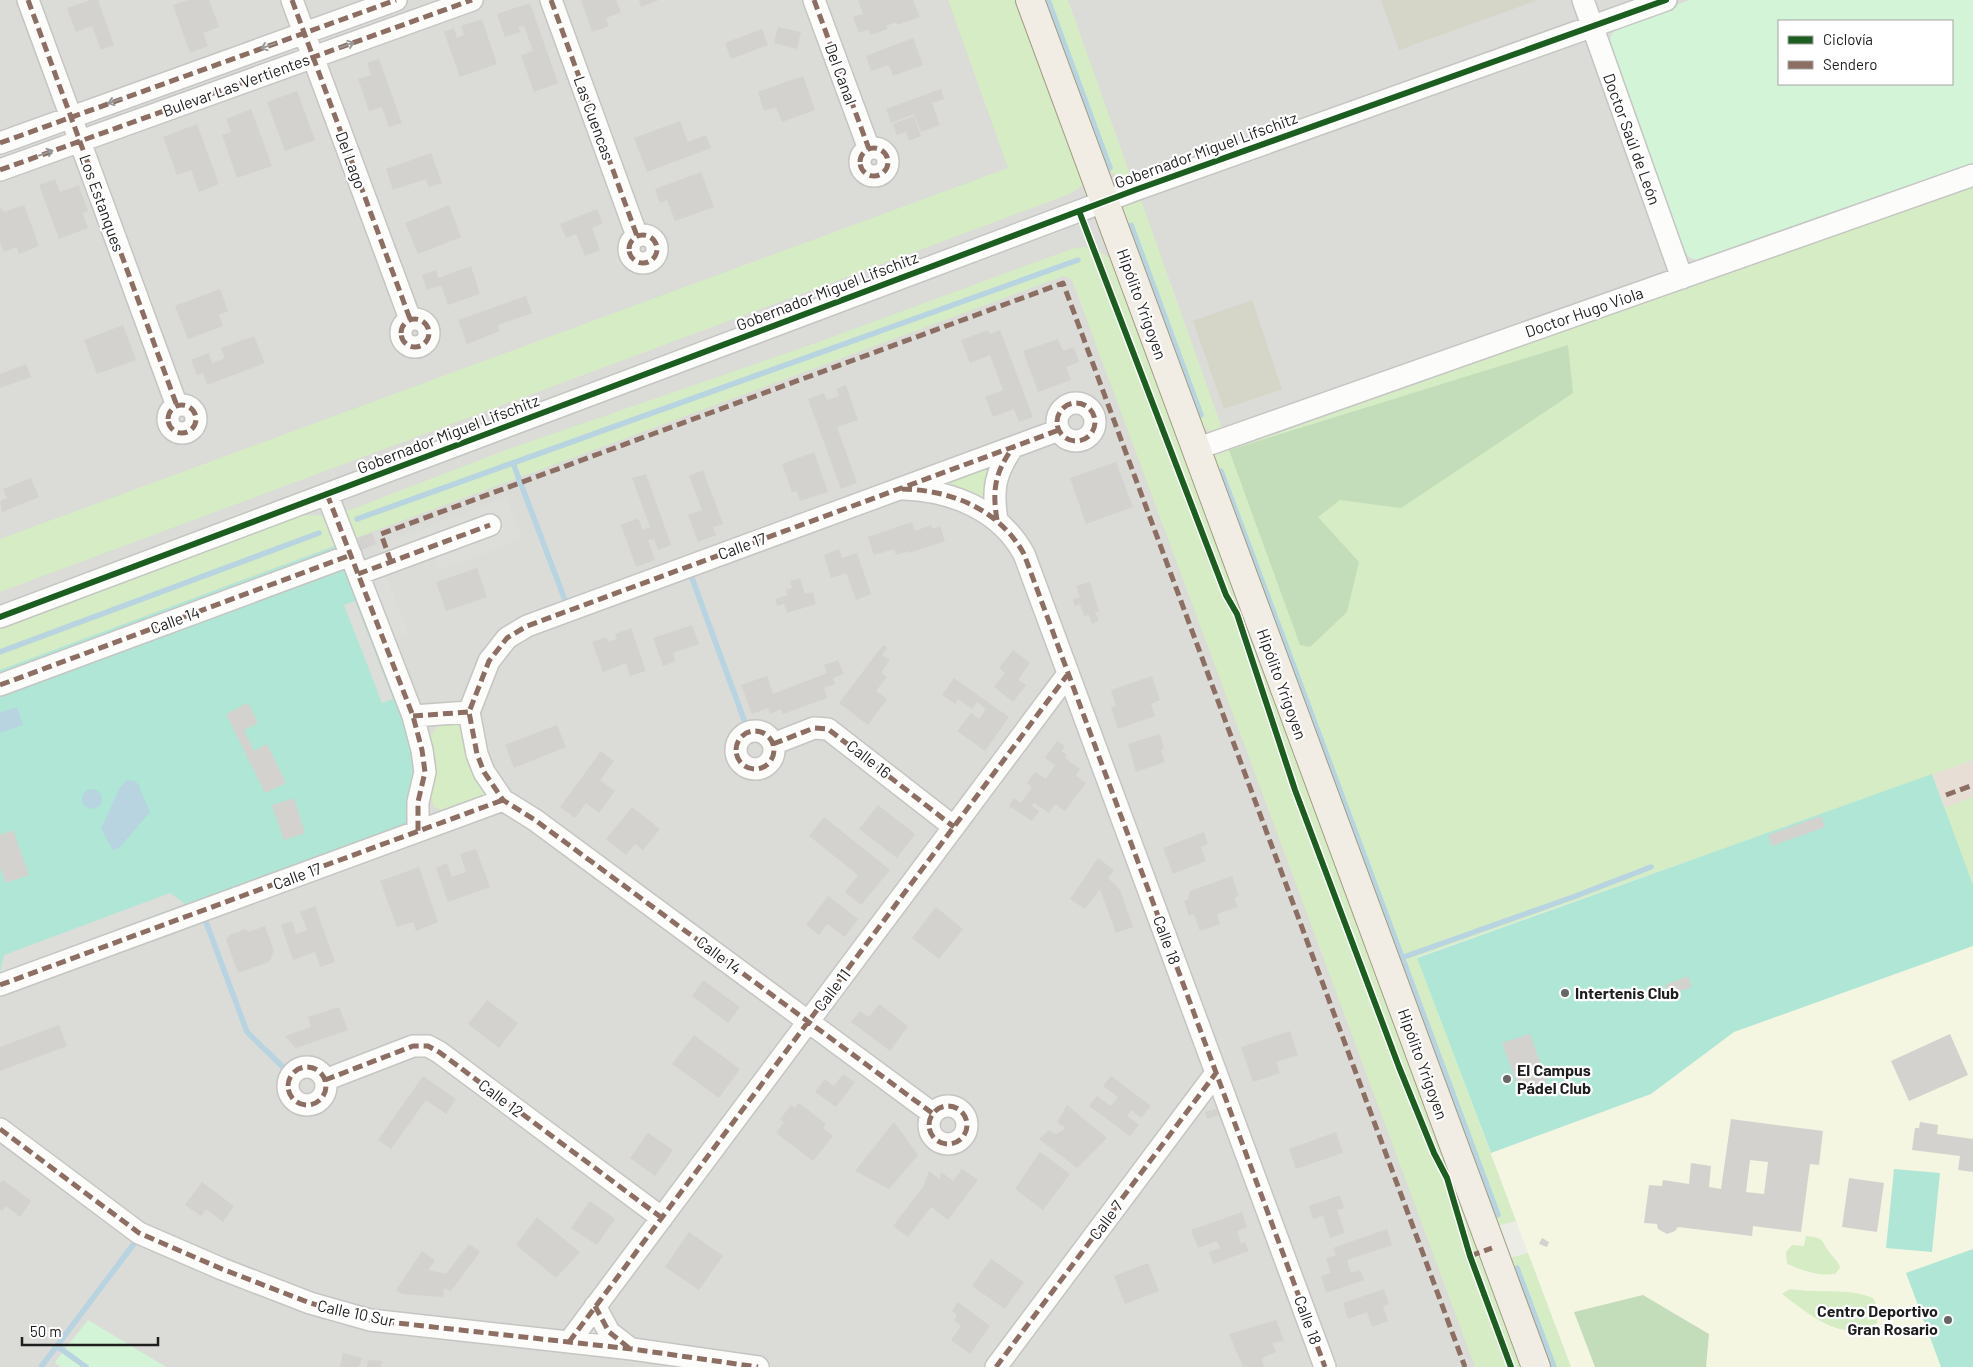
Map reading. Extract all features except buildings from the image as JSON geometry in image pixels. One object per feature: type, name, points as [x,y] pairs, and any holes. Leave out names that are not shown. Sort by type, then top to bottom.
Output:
[{"type":"main road","name":"Hipólito Yrigoyen","points":[[1030,0],[1536,1367]]},
{"type":"street","name":"Los Estanques","points":[[28,0],[177,406]]},
{"type":"street","name":"Del Lago","points":[[292,0],[410,319]]},
{"type":"street","name":"Bulevar Las Vertientes","points":[[0,143],[396,0]]},
{"type":"street","name":"Bulevar Las Vertientes","points":[[0,170],[472,0]]},
{"type":"street","name":"Las Cuencas","points":[[551,0],[637,236]]},
{"type":"street","name":"Del Canal","points":[[814,0],[869,149]]},
{"type":"street","name":"Doctor Saúl de León","points":[[1583,0],[1682,278]]},
{"type":"street","name":"Gobernador Miguel Lifschitz","points":[[0,617],[1104,202],[1666,0]]},
{"type":"street","name":"Doctor Hugo Viola","points":[[1196,449],[1973,175]]},
{"type":"street","name":"Calle 17","points":[[469,712],[488,661],[507,638],[527,626],[1059,430]]},
{"type":"street","points":[[997,520],[994,501],[995,481],[1002,463],[1013,446]]},
{"type":"street","name":"Calle 18","points":[[896,489],[924,490],[950,496],[975,506],[997,520],[1015,537],[1024,554],[1325,1367]]},
{"type":"street","points":[[327,494],[413,716],[422,750],[424,772],[418,802],[418,831]]},
{"type":"street","name":"Calle 14","points":[[0,685],[354,564],[490,525]]},
{"type":"street","name":"Calle 11","points":[[568,1342],[1068,674]]},
{"type":"street","points":[[413,716],[469,712],[477,754],[484,772],[503,800]]},
{"type":"street","name":"Calle 16","points":[[773,744],[814,728],[828,729],[954,827]]},
{"type":"street","name":"Calle 17","points":[[0,985],[503,800]]},
{"type":"street","name":"Calle 14","points":[[503,800],[543,826],[932,1113]]},
{"type":"street","name":"Calle 12","points":[[324,1080],[413,1046],[428,1046],[662,1218]]},
{"type":"street","name":"Calle 7","points":[[996,1367],[1216,1073]]},
{"type":"street","name":"Calle 10 Sur","points":[[0,1129],[140,1233],[222,1270],[310,1303],[370,1320],[632,1349],[758,1367]]},
{"type":"street","points":[[595,1306],[609,1332],[632,1349]]},
{"type":"shaded area","points":[[0,0],[1973,0],[1973,175],[1196,449],[1536,1367],[0,1367]]},
{"type":"shaded area","points":[[1381,0],[1535,0],[1535,1],[1399,50]]},
{"type":"shaded area","points":[[1252,300],[1282,389],[1224,409],[1193,321]]},
{"type":"shaded area","points":[[506,498],[522,539],[439,570],[433,554],[389,571],[379,545]]},
{"type":"shaded area","points":[[384,570],[408,633],[392,639],[368,577]]},
{"type":"shaded area","points":[[355,601],[393,699],[382,703],[344,605]]},
{"type":"shaded area","points":[[1973,760],[1973,885],[1932,774]]},
{"type":"shaded area","points":[[1932,774],[1973,885],[1973,1367],[1571,1367],[1417,958]]},
{"type":"shaded area","points":[[170,893],[185,904],[0,973],[4,955]]},
{"type":"green space","points":[[948,0],[1021,0],[1085,175],[1083,185],[1070,194],[0,592],[0,539],[1008,168]]},
{"type":"green space","points":[[1042,0],[1068,0],[1131,177],[1122,180],[1105,168]]},
{"type":"green space","points":[[1689,0],[1973,0],[1973,168],[1704,263],[1689,257],[1683,250],[1609,43],[1617,27]]},
{"type":"green space","points":[[1973,185],[1973,760],[1417,957],[1516,1221],[1497,1226],[1213,456]]},
{"type":"green space","points":[[1140,197],[1223,431],[1214,434],[1196,422],[1122,212],[1125,204]]},
{"type":"green space","points":[[1085,247],[1098,250],[1111,259],[1527,1367],[1475,1367],[1072,280],[1064,276],[353,539],[344,512],[514,447],[813,344],[1071,249]]},
{"type":"green space","points":[[1568,345],[1573,393],[1401,508],[1340,500],[1318,517],[1359,562],[1347,612],[1310,647],[1300,645],[1229,450]]},
{"type":"green space","points":[[985,466],[987,468],[984,499],[980,500],[943,485],[943,482]]},
{"type":"green space","points":[[302,515],[325,516],[336,545],[0,670],[0,627]]},
{"type":"green space","points":[[346,542],[413,716],[418,831],[0,985],[0,670]]},
{"type":"green space","points":[[440,723],[459,723],[465,729],[485,792],[481,797],[462,808],[447,810],[434,807],[430,795],[428,739]]},
{"type":"green space","points":[[1932,774],[1973,885],[1973,946],[1734,1032],[1651,1094],[1491,1153],[1417,958]]},
{"type":"green space","points":[[1973,797],[1973,885],[1944,808]]},
{"type":"green space","points":[[1894,1169],[1940,1173],[1932,1252],[1886,1248]]},
{"type":"green space","points":[[1806,1236],[1822,1241],[1839,1265],[1840,1268],[1835,1274],[1811,1272],[1787,1264],[1786,1252],[1792,1245],[1804,1246]]},
{"type":"green space","name":"Centro Deportivo Gran Rosario","points":[[1973,1249],[1973,1367],[1941,1367],[1906,1273]]},
{"type":"green space","points":[[1528,1253],[1571,1367],[1545,1367],[1508,1264],[1510,1258]]},
{"type":"green space","points":[[1790,1289],[1853,1293],[1873,1298],[1879,1311],[1877,1323],[1865,1329],[1852,1331],[1839,1329],[1815,1318],[1782,1294]]},
{"type":"green space","points":[[1643,1295],[1709,1334],[1706,1367],[1595,1367],[1574,1312]]},
{"type":"green space","points":[[88,1320],[166,1367],[60,1367],[55,1362]]},
{"type":"water","points":[[17,707],[23,725],[0,733],[0,713]]},
{"type":"water","points":[[127,780],[135,781],[138,784],[150,812],[120,847],[113,850],[101,829],[120,787]]},
{"type":"water","points":[[92,789],[99,792],[102,799],[99,806],[92,809],[85,806],[82,799],[85,792]]},
{"type":"waterway","points":[[1048,0],[1110,168]]},
{"type":"waterway","points":[[1131,225],[1201,415]]},
{"type":"waterway","points":[[357,519],[1078,260]]},
{"type":"waterway","points":[[513,463],[568,608]]},
{"type":"waterway","points":[[1221,471],[1498,1215]]},
{"type":"waterway","points":[[0,652],[319,533]]},
{"type":"waterway","points":[[689,570],[747,728]]},
{"type":"waterway","points":[[1401,958],[1573,897],[1651,867]]},
{"type":"waterway","points":[[203,914],[247,1032],[286,1070]]},
{"type":"waterway","points":[[41,1367],[133,1245]]},
{"type":"waterway","points":[[1517,1268],[1554,1367]]},
{"type":"waterway","points":[[57,1346],[86,1367]]},
{"type":"marked path","points":[[28,0],[177,406]]},
{"type":"marked path","points":[[292,0],[410,319]]},
{"type":"marked path","points":[[0,143],[396,0]]},
{"type":"marked path","points":[[0,170],[472,0]]},
{"type":"marked path","points":[[551,0],[637,236]]},
{"type":"marked path","points":[[814,0],[869,149]]},
{"type":"marked path","points":[[874,148],[884,152],[888,162],[884,172],[874,176],[864,172],[860,162],[864,152],[874,148]]},
{"type":"marked path","points":[[643,235],[653,239],[657,249],[653,259],[643,263],[633,259],[629,249],[633,239],[643,235]]},
{"type":"marked path","points":[[391,562],[381,534],[1063,283],[1465,1367]]},
{"type":"marked path","points":[[415,319],[425,323],[429,333],[425,343],[415,347],[405,343],[401,333],[405,323],[415,319]]},
{"type":"marked path","points":[[1076,403],[1089,409],[1095,422],[1089,435],[1076,441],[1063,435],[1057,422],[1063,409],[1076,403]]},
{"type":"marked path","points":[[182,405],[192,409],[196,419],[192,429],[182,433],[172,429],[168,419],[172,409],[182,405]]},
{"type":"marked path","points":[[932,1113],[535,820],[503,800],[484,772],[477,754],[469,712],[489,661],[507,638],[527,626],[1059,430]]},
{"type":"marked path","points":[[997,520],[996,482],[1002,465],[1013,447]]},
{"type":"marked path","points":[[902,489],[938,493],[972,505],[1001,525],[1014,538],[1024,554],[1325,1367]]},
{"type":"marked path","points":[[327,494],[413,716],[422,750],[425,772],[418,802],[418,831]]},
{"type":"marked path","points":[[358,574],[490,525]]},
{"type":"marked path","points":[[0,685],[351,555]]},
{"type":"marked path","points":[[569,1342],[1068,674]]},
{"type":"marked path","points":[[413,716],[469,712]]},
{"type":"marked path","points":[[773,744],[814,728],[828,729],[954,827]]},
{"type":"marked path","points":[[755,731],[768,737],[774,750],[768,763],[755,769],[742,763],[736,750],[742,737],[755,731]]},
{"type":"marked path","points":[[1946,795],[1973,785]]},
{"type":"marked path","points":[[0,985],[503,800]]},
{"type":"marked path","points":[[325,1080],[413,1046],[428,1046],[439,1052],[662,1218]]},
{"type":"marked path","points":[[307,1067],[320,1073],[326,1086],[320,1099],[307,1105],[294,1099],[288,1086],[294,1073],[307,1067]]},
{"type":"marked path","points":[[996,1367],[1216,1073]]},
{"type":"marked path","points":[[948,1106],[961,1112],[967,1125],[961,1138],[948,1144],[935,1138],[929,1125],[935,1112],[948,1106]]},
{"type":"marked path","points":[[0,1129],[139,1233],[222,1269],[310,1303],[370,1320],[632,1349],[758,1367]]},
{"type":"marked path","points":[[1470,1256],[1492,1248]]},
{"type":"marked path","points":[[595,1306],[609,1332],[629,1348]]},
{"type":"cycle path","points":[[0,617],[1135,190],[1666,0]]},
{"type":"cycle path","points":[[1079,211],[1226,595],[1237,614],[1295,790],[1399,1067],[1434,1153],[1447,1178],[1470,1256],[1511,1367]]},
{"type":"place","name":"Intertenis Club","points":[[1565,993]]},
{"type":"place","name":"El Campus Pádel Club","points":[[1507,1079]]},
{"type":"place","name":"Centro Deportivo Gran Rosario","points":[[1948,1320]]}]
